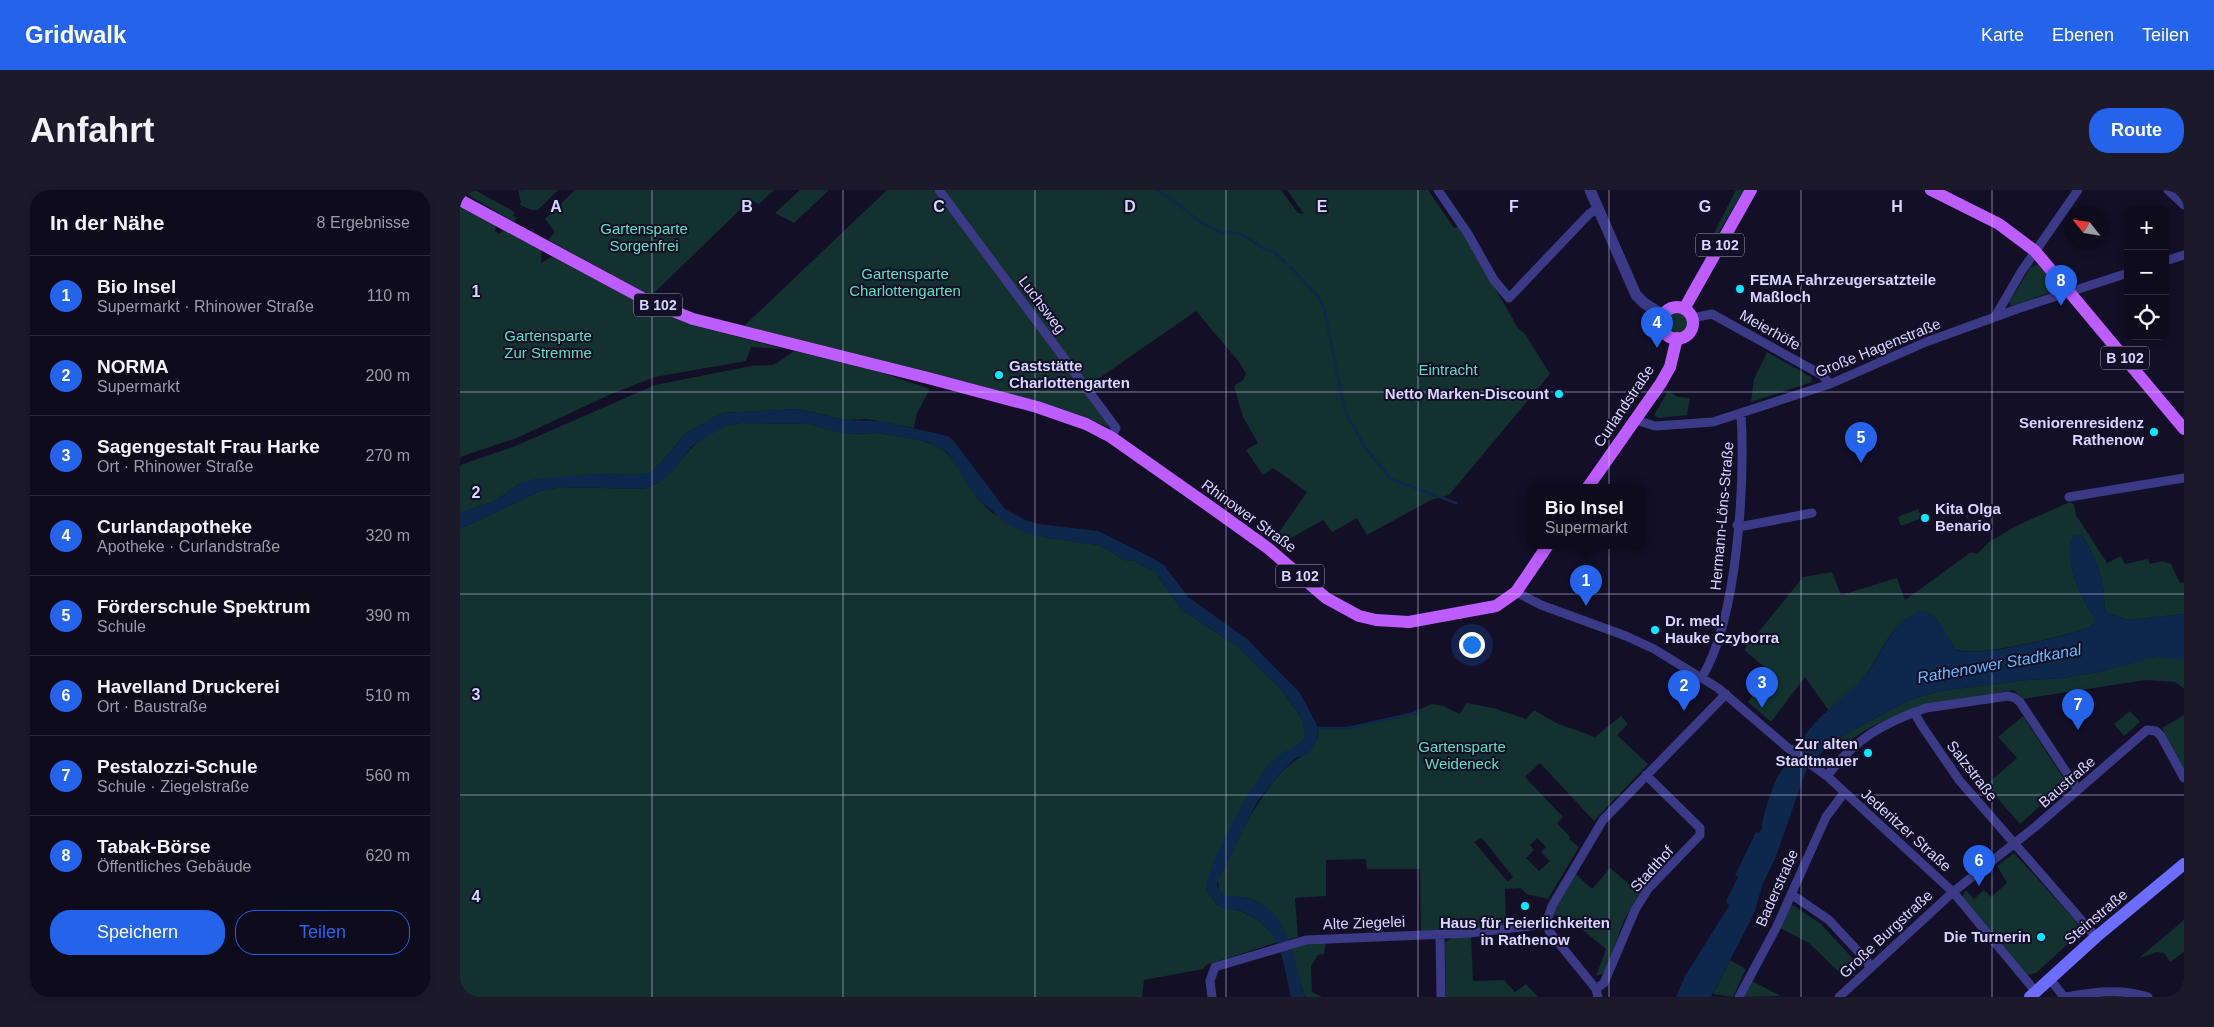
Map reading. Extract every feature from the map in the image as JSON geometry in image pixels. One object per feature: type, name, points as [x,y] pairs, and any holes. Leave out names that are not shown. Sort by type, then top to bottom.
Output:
[{"type":"main road","name":"B 102","points":[[1676,338],[1690,332],[1688,313],[1752,190]]},
{"type":"main road","name":"B 102","points":[[1931,190],[1999,224],[2035,251],[2184,429]]},
{"type":"main road","name":"Rhinower Straße","points":[[460,200],[648,301],[716,326],[1037,407],[1072,418],[1111,437],[1269,549],[1331,601],[1360,616],[1376,620],[1409,622],[1487,608],[1508,599],[1516,592]]},
{"type":"main road","points":[[1676,338],[1668,335],[1663,330],[1661,321],[1663,314],[1673,307],[1688,313]]},
{"type":"main road","name":"Curlandstraße","points":[[1590,484],[1636,420],[1670,367],[1676,338]]},
{"type":"main road","name":"B 102","points":[[1516,592],[1545,549]]},
{"type":"main road","name":"Steinstraße","points":[[2033,994],[2096,937],[2184,864]]},
{"type":"street","name":"Luchsweg","points":[[939,190],[1116,428],[1111,437]]},
{"type":"street","points":[[1438,190],[1468,234],[1494,280],[1509,298],[1589,214],[1598,208]]},
{"type":"street","points":[[1590,190],[1636,294],[1644,303],[1663,314]]},
{"type":"street","points":[[1995,317],[2035,251],[2078,190]]},
{"type":"street","points":[[2168,190],[2184,206]]},
{"type":"street","points":[[2169,260],[2184,255]]},
{"type":"street","name":"Große Hagenstraße","points":[[1636,420],[1655,426],[1706,424],[1830,384],[1926,342],[2070,291],[2124,274]]},
{"type":"street","name":"Meierhöfe","points":[[1688,313],[1712,314],[1822,375],[1830,384]]},
{"type":"street","name":"Hermann-Löns-Straße","points":[[1702,677],[1716,645],[1726,610],[1738,525],[1742,452],[1740,413]]},
{"type":"street","points":[[2070,497],[2184,478]]},
{"type":"street","points":[[1738,525],[1812,513]]},
{"type":"street","points":[[1516,592],[1541,605],[1626,636],[1702,677],[1726,694],[1598,826],[1552,906],[1548,924],[1552,936],[1597,993]]},
{"type":"street","name":"Jederitzer Straße","points":[[1726,694],[1799,756],[1827,776],[1953,892],[2033,994]]},
{"type":"street","points":[[1827,776],[1849,749],[1867,735],[1914,712],[1926,708],[2008,696],[2015,698],[2078,790]]},
{"type":"street","name":"Salzstraße","points":[[1914,712],[1948,765],[2096,937]]},
{"type":"street","name":"Baustraße","points":[[1953,892],[2078,790],[2147,730],[2156,731],[2184,778]]},
{"type":"street","name":"Stadthof","points":[[1597,993],[1604,983],[1628,922],[1648,889],[1700,835],[1700,828],[1646,775]]},
{"type":"street","name":"Baderstraße","points":[[1739,997],[1777,926],[1826,816],[1844,793]]},
{"type":"street","name":"Große Burgstraße","points":[[1839,997],[1953,892]]},
{"type":"street","points":[[1791,894],[1836,926],[1867,961],[1870,968]]},
{"type":"street","name":"Alte Ziegelei","points":[[1212,997],[1210,981],[1215,967],[1296,942],[1326,938],[1470,934],[1548,924]]},
{"type":"street","points":[[1440,935],[1442,997]]},
{"type":"street","points":[[2050,979],[2065,997],[2093,992],[2148,997]]},
{"type":"green space","points":[[460,190],[475,190],[515,212],[513,216],[517,218],[514,222]]},
{"type":"green space","points":[[518,190],[558,190],[538,210],[531,210],[520,205]]},
{"type":"green space","name":"Gartensparte Sorgenfrei","points":[[575,190],[774,190],[759,204],[750,200],[652,295],[688,311],[666,304],[548,240],[555,232],[545,219]]},
{"type":"green space","points":[[800,190],[829,190],[794,223],[775,213]]},
{"type":"green space","name":"Gartensparte Charlottengarten","points":[[887,190],[936,190],[1109,423],[1107,427],[1080,415],[985,387],[744,326]]},
{"type":"green space","name":"Eintracht","points":[[941,190],[1281,190],[1298,213],[1304,214],[1287,190],[1428,190],[1454,228],[1459,226],[1518,328],[1525,334],[1550,374],[1449,495],[1431,500],[1367,535],[1357,518],[1332,532],[1323,520],[1279,545],[1273,541],[1307,492],[1273,468],[1263,475],[1246,450],[1258,443],[1243,417],[1234,386],[1243,380],[1246,374],[1239,362],[1196,311],[1088,386]]},
{"type":"green space","points":[[1736,190],[1744,190],[1713,242],[1710,241]]},
{"type":"green space","name":"Gartensparte Zur Stremme","points":[[460,206],[496,225],[495,231],[500,234],[503,229],[542,250],[541,263],[553,256],[697,326],[784,349],[751,347],[746,361],[655,377],[611,394],[517,438],[460,457]]},
{"type":"green space","points":[[2039,264],[2053,282],[2049,293],[2011,306],[2009,302],[2031,267]]},
{"type":"green space","points":[[1677,311],[1685,314],[1688,322],[1685,330],[1677,333],[1669,330],[1666,322],[1669,314]]},
{"type":"green space","points":[[794,351],[871,369],[930,389],[917,413],[914,428],[867,419],[845,420],[799,409],[723,413],[686,433],[659,465],[649,473],[635,475],[594,474],[519,484],[495,501],[460,513],[460,465],[513,447],[655,385],[751,366],[771,365]]},
{"type":"green space","points":[[1767,352],[1811,377],[1812,382],[1751,402],[1754,379]]},
{"type":"green space","points":[[1668,391],[1678,397],[1690,398],[1687,415],[1659,418],[1654,415]]},
{"type":"green space","points":[[742,423],[810,424],[846,434],[878,433],[920,440],[942,448],[953,460],[978,499],[992,513],[1048,538],[1099,545],[1125,560],[1135,561],[1155,572],[1182,610],[1237,646],[1279,687],[1301,717],[1306,736],[1302,742],[1271,762],[1206,889],[1217,905],[1250,915],[1265,926],[1278,942],[1206,965],[1203,969],[1144,980],[1142,997],[460,997],[460,529],[540,491],[561,487],[643,489],[660,482],[700,439],[725,426]]},
{"type":"green space","points":[[2070,502],[2074,505],[2076,515],[2107,563],[2121,556],[2125,564],[2148,559],[2150,564],[2162,561],[2171,564],[2180,583],[2184,582],[2184,614],[2128,620],[2106,612],[2104,592],[2098,568],[2089,547],[2081,535],[2076,535],[2071,542],[2071,564],[2084,600],[2094,616],[2095,620],[2091,627],[2022,645],[2000,649],[1965,651],[1955,649],[1937,619],[1919,612],[1909,617],[1894,630],[1863,678],[1829,711],[1805,677],[1771,722],[1748,702],[1759,688],[1768,670],[1744,650],[1803,577],[1832,572],[1841,595],[1897,578],[1905,600],[1971,552],[1977,554],[1989,542],[2018,525]]},
{"type":"green space","points":[[1918,509],[1922,518],[1901,526],[1898,517]]},
{"type":"green space","points":[[2167,656],[2184,660],[2184,689],[2175,682],[2146,680],[2023,699],[2014,690],[1969,697],[1903,713],[1862,733],[1843,746],[1835,740],[1907,701],[1939,691],[2027,680],[2062,678],[2105,671],[2139,659]]},
{"type":"green space","name":"Gartensparte Weideneck","points":[[1466,703],[1493,708],[1526,719],[1534,710],[1556,723],[1595,737],[1621,716],[1628,724],[1617,735],[1648,764],[1594,821],[1540,763],[1525,777],[1563,817],[1557,823],[1570,837],[1569,839],[1579,847],[1548,899],[1527,894],[1520,888],[1505,889],[1506,926],[1421,931],[1420,869],[1367,869],[1366,859],[1326,860],[1326,896],[1295,898],[1298,937],[1287,940],[1280,924],[1265,906],[1250,899],[1226,896],[1219,891],[1218,879],[1262,797],[1287,767],[1310,749],[1314,744],[1319,729],[1347,728],[1413,712],[1432,704],[1443,706],[1460,714]],"holes":[[[1482,838],[1513,877],[1508,882],[1474,842]],[[1537,838],[1546,847],[1541,852],[1550,861],[1539,871],[1526,858],[1534,850],[1530,845]]]},
{"type":"green space","points":[[2130,711],[2140,722],[2124,736],[2114,724]]},
{"type":"green space","points":[[2184,715],[2184,769],[2162,728]]},
{"type":"green space","points":[[2023,716],[2070,788],[2063,795],[2056,792],[2020,824],[1986,785],[2017,758],[1998,737]]},
{"type":"green space","points":[[2014,853],[2075,920],[2081,932],[2036,973],[2028,975],[1962,897],[1966,890],[1974,899],[1984,890],[1991,897],[2007,883],[1997,866]]},
{"type":"green space","points":[[1610,868],[1640,893],[1624,920],[1605,973],[1596,976],[1606,949],[1567,917],[1551,915],[1575,873],[1592,889]]},
{"type":"green space","points":[[1791,904],[1821,924],[1858,964],[1844,977],[1809,943],[1780,928]]},
{"type":"green space","points":[[2184,920],[2184,952],[2170,962],[2164,953],[2157,952],[2139,958]]},
{"type":"green space","points":[[1471,936],[1473,981],[1504,980],[1515,992],[1526,984],[1538,997],[1446,997],[1445,942],[1454,937]]},
{"type":"green space","points":[[1326,942],[1324,954],[1318,955],[1311,966],[1312,992],[1322,997],[1305,997],[1290,947]]},
{"type":"green space","points":[[1730,960],[1746,969],[1733,997],[1713,994]]},
{"type":"green space","points":[[1750,980],[1781,996],[1742,997]]},
{"type":"water","points":[[799,409],[845,420],[880,421],[948,436],[1005,509],[1025,520],[1038,524],[1098,531],[1164,565],[1188,597],[1247,639],[1300,693],[1319,729],[1317,740],[1308,754],[1296,758],[1283,770],[1257,802],[1217,883],[1220,892],[1226,896],[1251,899],[1271,910],[1288,939],[1305,997],[1291,997],[1278,944],[1264,925],[1238,910],[1219,907],[1206,889],[1214,861],[1243,803],[1254,786],[1272,761],[1298,744],[1306,736],[1301,717],[1279,687],[1237,646],[1182,610],[1155,572],[1135,561],[1125,560],[1099,545],[1025,533],[1009,525],[978,499],[947,452],[920,440],[878,433],[846,434],[810,424],[742,423],[725,426],[692,446],[672,472],[660,482],[643,489],[561,487],[540,491],[460,529],[460,513],[495,501],[519,484],[534,479],[594,474],[635,475],[649,473],[659,465],[686,433],[723,413]]},
{"type":"water","name":"Rathenower Stadtkanal","points":[[2076,535],[2081,535],[2089,547],[2098,568],[2104,592],[2106,612],[2128,620],[2184,614],[2184,660],[2154,657],[2105,671],[2062,678],[2027,680],[1939,691],[1907,701],[1835,740],[1808,765],[1775,859],[1763,883],[1754,914],[1711,997],[1676,997],[1685,976],[1729,906],[1726,901],[1738,877],[1735,875],[1756,832],[1759,833],[1762,829],[1766,808],[1779,774],[1799,755],[1802,748],[1799,746],[1812,726],[1863,678],[1897,627],[1918,612],[1930,613],[1939,621],[1955,649],[1965,652],[2021,645],[2091,627],[2095,620],[2094,616],[2084,600],[2071,564],[2071,542]]},
{"type":"waterway","points":[[1157,190],[1201,223],[1221,232],[1241,234],[1263,248],[1274,252],[1286,263]]},
{"type":"waterway","points":[[1290,267],[1318,296],[1324,308],[1345,411],[1364,446],[1391,479],[1456,503]]},
{"type":"waterway","points":[[1315,728],[1347,728],[1419,712]]},
{"type":"place","name":"FEMA Fahrzeugersatzteile Maßloch","points":[[1740,289]]},
{"type":"place","name":"Tabak-Börse","points":[[2061,306]]},
{"type":"place","name":"Curlandapotheke","points":[[1657,348]]},
{"type":"place","name":"Gaststätte Charlottengarten","points":[[999,375]]},
{"type":"place","name":"Netto Marken-Discount","points":[[1559,394]]},
{"type":"place","name":"Seniorenresidenz Rathenow","points":[[2154,432]]},
{"type":"place","name":"Förderschule Spektrum","points":[[1861,463]]},
{"type":"place","name":"Kita Olga Benario","points":[[1925,518]]},
{"type":"place","name":"Bio Insel","points":[[1586,606]]},
{"type":"place","name":"Dr. med. Hauke Czyborra","points":[[1655,630]]},
{"type":"place","name":"Sagengestalt Frau Harke","points":[[1762,708]]},
{"type":"place","name":"NORMA","points":[[1684,711]]},
{"type":"place","name":"Pestalozzi-Schule","points":[[2078,730]]},
{"type":"place","name":"Zur alten Stadtmauer","points":[[1868,753]]},
{"type":"place","name":"Havelland Druckerei","points":[[1979,886]]},
{"type":"place","name":"Haus für Feierlichkeiten in Rathenow","points":[[1525,906]]},
{"type":"place","name":"Die Turnerin","points":[[2041,937]]}]
